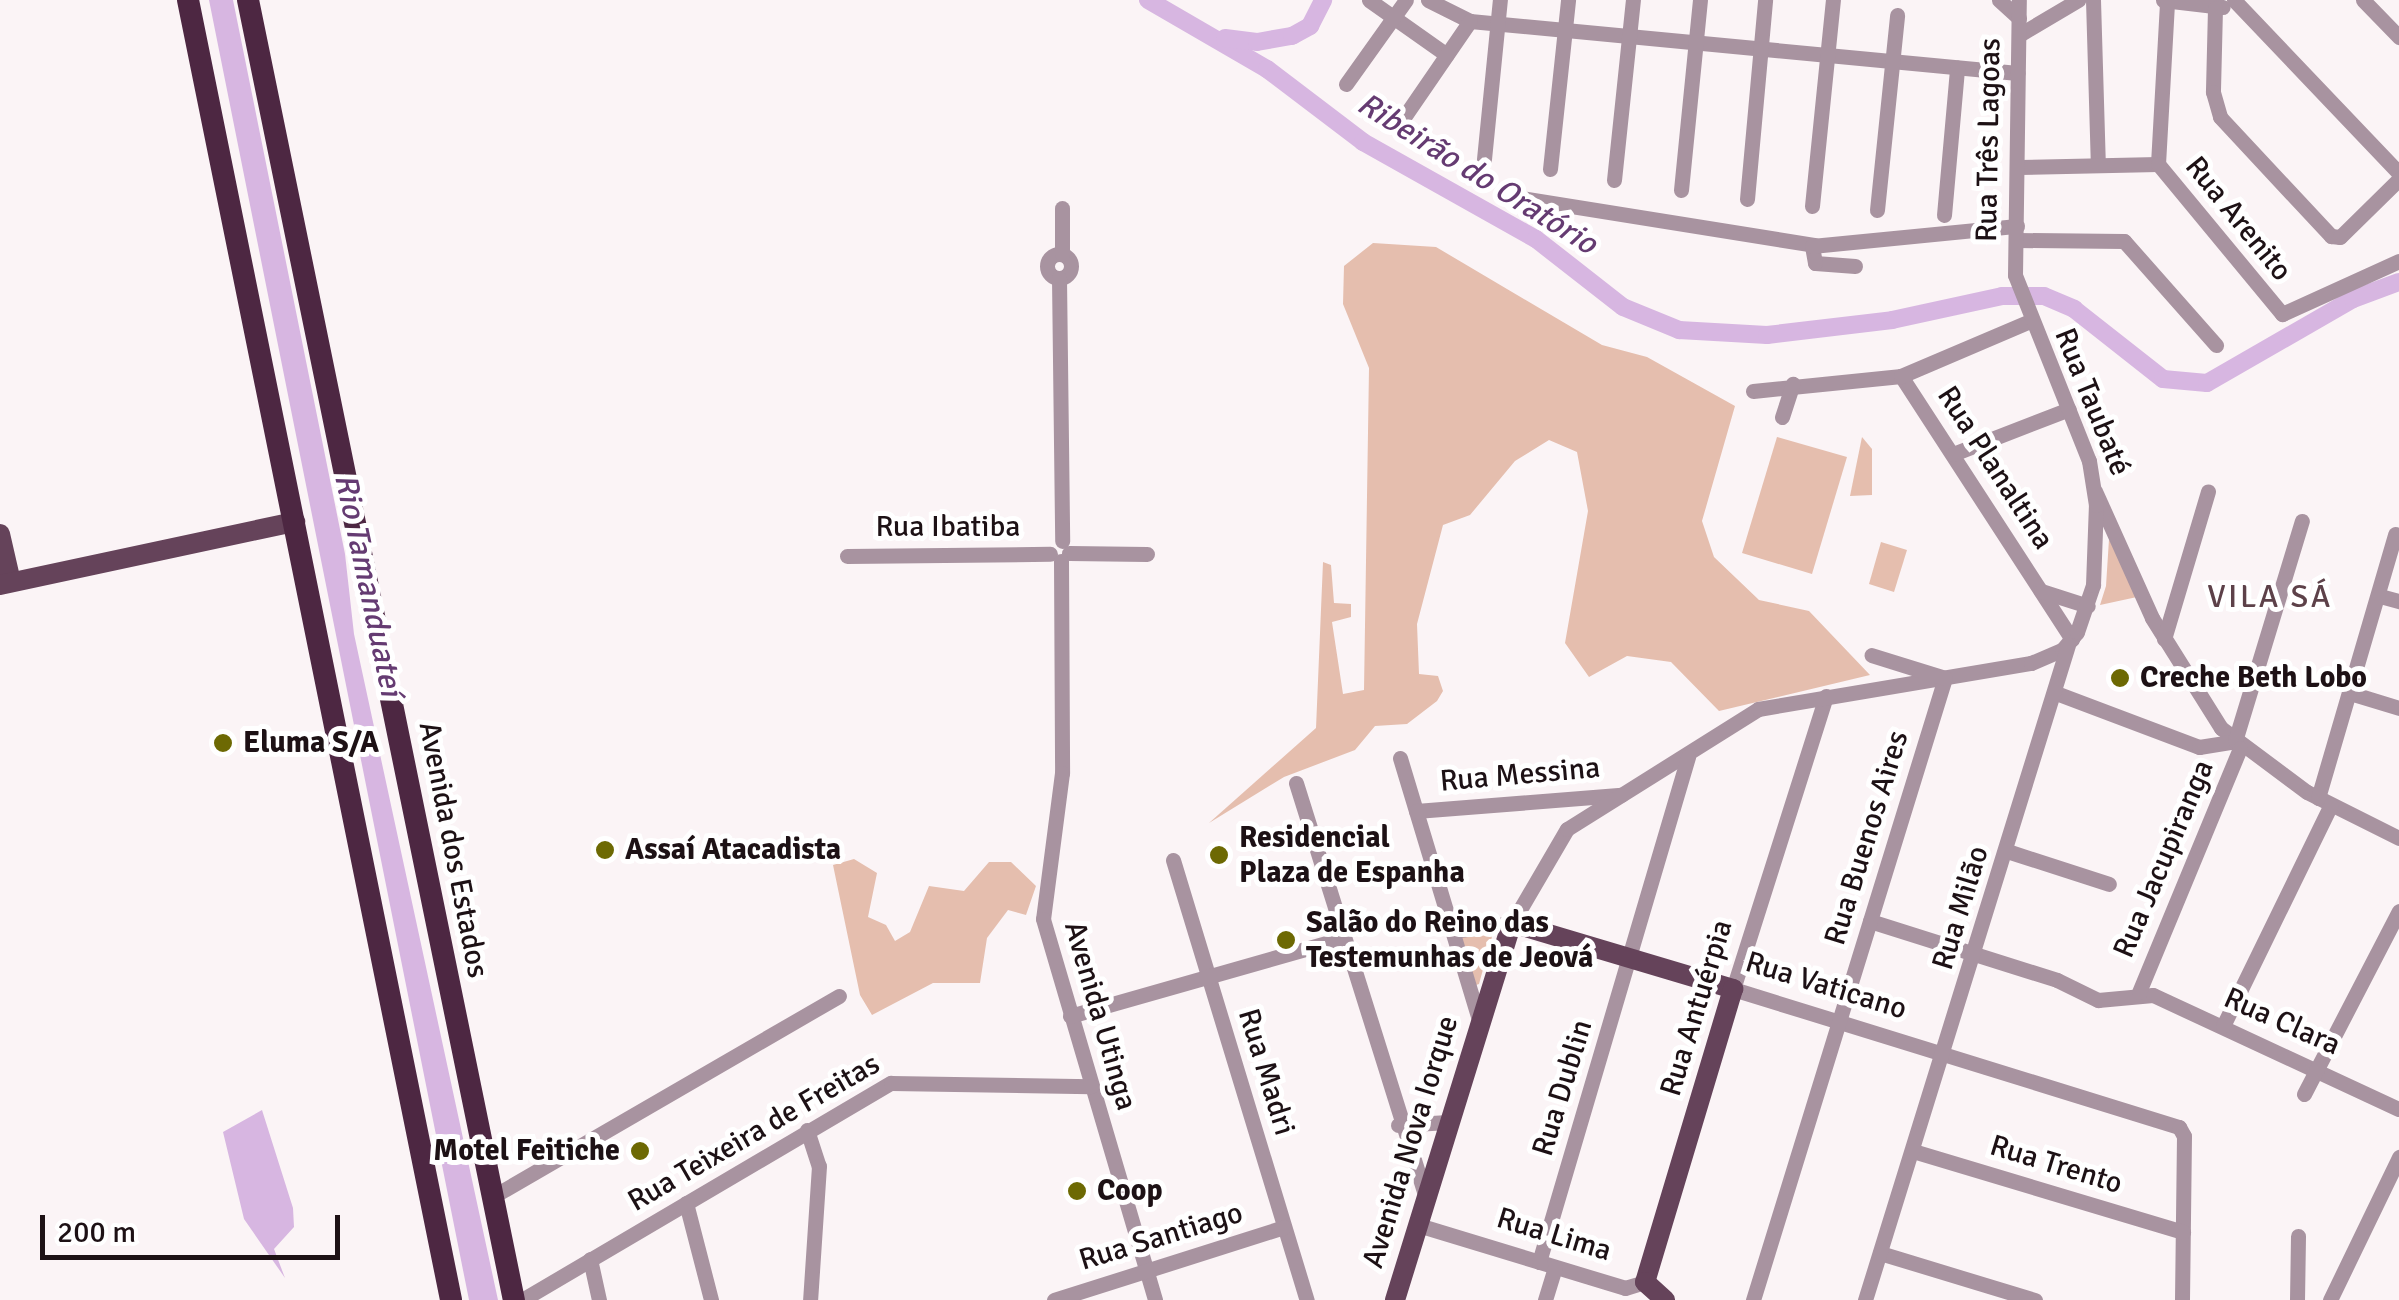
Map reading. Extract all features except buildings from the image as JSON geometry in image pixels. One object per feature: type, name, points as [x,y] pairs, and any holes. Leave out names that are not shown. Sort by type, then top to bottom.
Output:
[{"type":"highway","points":[[188,0],[451,1300]]},
{"type":"highway","name":"Avenida dos Estados","points":[[248,0],[514,1300]]},
{"type":"main road","points":[[0,534],[6,584],[295,522]]},
{"type":"main road","name":"Rua Vaticano","points":[[1512,923],[1734,989]]},
{"type":"main road","name":"Avenida Nova Iorque","points":[[1396,1300],[1479,1020],[1512,923]]},
{"type":"main road","name":"Rua Antuérpia","points":[[1644,1282],[1734,989]]},
{"type":"main road","name":"Rua Lima","points":[[1644,1282],[1665,1300]]},
{"type":"street","points":[[1369,0],[1447,55]]},
{"type":"street","points":[[1346,84],[1406,0]]},
{"type":"street","points":[[1428,0],[1470,21],[1564,27],[2018,74]]},
{"type":"street","points":[[1484,159],[1500,0]]},
{"type":"street","points":[[1550,169],[1568,0]]},
{"type":"street","points":[[1614,180],[1632,0]]},
{"type":"street","points":[[1681,190],[1700,0]]},
{"type":"street","points":[[1747,198],[1766,0]]},
{"type":"street","points":[[1812,206],[1832,0]]},
{"type":"street","points":[[2000,0],[2019,18]]},
{"type":"street","name":"Rua Três Lagoas","points":[[2016,281],[2018,0]]},
{"type":"street","points":[[2019,36],[2078,0]]},
{"type":"street","points":[[2093,0],[2098,164]]},
{"type":"street","points":[[2158,164],[2165,2],[2215,8],[2234,0],[2399,176],[2340,237],[2331,236],[2220,117],[2213,92],[2215,8]]},
{"type":"street","points":[[2363,0],[2399,37]]},
{"type":"street","points":[[1878,210],[1897,15]]},
{"type":"street","points":[[1402,120],[1470,21]]},
{"type":"street","points":[[1944,215],[1956,68]]},
{"type":"street","name":"Rua Arenito","points":[[2019,166],[2158,164],[2275,310],[2292,312],[2399,262]]},
{"type":"street","points":[[1521,198],[1815,245],[2018,233],[2124,241],[2216,345]]},
{"type":"street","name":"Avenida Utinga","points":[[1062,208],[1062,254],[1071,269],[1059,278],[1062,773],[1043,918],[1155,1300]]},
{"type":"street","points":[[1815,245],[1815,263],[1856,266]]},
{"type":"street","name":"Rua Taubaté","points":[[2016,281],[2070,409],[2094,489],[2108,508],[2118,542],[2164,639],[2238,744],[2325,801],[2399,838]]},
{"type":"street","points":[[1753,392],[1793,384],[1901,376],[2030,321]]},
{"type":"street","name":"Rua Planaltina","points":[[1901,376],[2070,642]]},
{"type":"street","points":[[1782,417],[1793,384]]},
{"type":"street","points":[[1953,454],[2070,409]]},
{"type":"street","name":"Rua Milão","points":[[1865,1300],[1945,1054],[2070,642],[2088,606],[2097,530],[2094,489]]},
{"type":"street","points":[[2164,639],[2208,491]]},
{"type":"street","name":"Rua Jacupiranga","points":[[2140,992],[2238,744],[2302,521]]},
{"type":"street","points":[[2097,530],[2118,542]]},
{"type":"street","points":[[2224,1026],[2325,801],[2350,693],[2396,534]]},
{"type":"street","name":"Rua Ibatiba","points":[[847,556],[1147,554]]},
{"type":"street","name":"Rua Planaltina","points":[[2041,591],[2088,606]]},
{"type":"street","points":[[2380,596],[2399,602]]},
{"type":"street","points":[[1630,794],[1758,708],[2032,664],[2070,642]]},
{"type":"street","points":[[1871,655],[1945,678]]},
{"type":"street","name":"Rua Buenos Aires","points":[[1752,1300],[1945,678]]},
{"type":"street","points":[[2056,693],[2199,747],[2238,744]]},
{"type":"street","points":[[2350,693],[2399,708]]},
{"type":"street","name":"Rua Antuérpia","points":[[1734,989],[1826,696]]},
{"type":"street","name":"Rua Dublin","points":[[1545,1300],[1547,1264],[1688,757]]},
{"type":"street","points":[[1400,758],[1479,1020]]},
{"type":"street","points":[[1296,783],[1398,1125],[1426,1197]]},
{"type":"street","name":"Rua Messina","points":[[1416,812],[1630,794]]},
{"type":"street","name":"Avenida Nova Iorque","points":[[1512,923],[1558,838],[1630,794]]},
{"type":"street","points":[[2007,851],[2110,884]]},
{"type":"street","name":"Rua Madri","points":[[1174,860],[1307,1300]]},
{"type":"street","points":[[2304,1094],[2399,910]]},
{"type":"street","points":[[1870,921],[1974,953],[2098,1000],[2140,992]]},
{"type":"street","name":"Rua Vaticano","points":[[1452,932],[1512,923]]},
{"type":"street","points":[[1070,1016],[1342,938]]},
{"type":"street","name":"Rua Vaticano","points":[[1734,989],[2179,1127],[2183,1232]]},
{"type":"street","name":"Rua Clara","points":[[2140,992],[2318,1068],[2399,1109]]},
{"type":"street","points":[[492,1197],[840,996]]},
{"type":"street","name":"Rua Teixeira de Freitas","points":[[522,1300],[807,1130],[902,1080],[1091,1086]]},
{"type":"street","points":[[1398,1125],[1448,1122]]},
{"type":"street","points":[[807,1130],[819,1166],[810,1300]]},
{"type":"street","name":"Rua Trento","points":[[1914,1151],[2183,1232]]},
{"type":"street","points":[[2330,1300],[2399,1157]]},
{"type":"street","points":[[686,1203],[710,1300]]},
{"type":"street","name":"Rua Lima","points":[[1418,1225],[1626,1288],[1644,1282]]},
{"type":"street","name":"Rua Santiago","points":[[1054,1300],[1284,1227]]},
{"type":"street","points":[[2182,1300],[2183,1232]]},
{"type":"street","points":[[2297,1300],[2298,1236]]},
{"type":"street","points":[[1880,1253],[2035,1300]]},
{"type":"street","points":[[590,1260],[599,1300]]},
{"type":"shaded area","points":[[209,0],[233,0],[345,554],[354,634],[498,1300],[469,1300]]},
{"type":"shaded area","points":[[1373,243],[1436,247],[1602,345],[1647,357],[1735,406],[1702,521],[1714,557],[1759,600],[1809,611],[1870,675],[1719,711],[1671,662],[1627,656],[1589,677],[1565,643],[1588,511],[1577,452],[1549,440],[1515,461],[1470,515],[1443,525],[1417,624],[1419,674],[1438,676],[1443,691],[1437,701],[1407,724],[1375,726],[1355,750],[1284,777],[1209,823],[1316,728],[1323,562],[1331,565],[1334,603],[1351,604],[1351,617],[1332,622],[1343,694],[1364,690],[1369,368],[1343,304],[1344,266]]},
{"type":"shaded area","points":[[1777,437],[1847,457],[1812,574],[1742,553]]},
{"type":"shaded area","points":[[1862,437],[1872,449],[1872,495],[1850,496]]},
{"type":"shaded area","points":[[2109,539],[2137,597],[2100,605],[2106,586]]},
{"type":"shaded area","points":[[1881,542],[1907,550],[1894,592],[1869,584]]},
{"type":"shaded area","points":[[854,859],[877,873],[868,917],[886,925],[895,941],[910,932],[929,886],[964,891],[989,862],[1011,862],[1036,886],[1026,915],[1008,910],[987,938],[980,983],[933,983],[872,1015],[860,995],[833,865]]},
{"type":"shaded area","points":[[1493,933],[1479,984],[1476,985],[1461,936]]},
{"type":"shaded area","points":[[262,1110],[293,1208],[294,1227],[274,1249],[285,1278],[244,1219],[223,1132]]},
{"type":"waterway","name":"Ribeirão do Oratório","points":[[1148,0],[1267,69],[1363,142],[1536,239],[1623,307],[1679,330],[1767,335],[1892,320],[2002,296],[2044,296],[2074,309],[2163,379],[2207,383],[2353,299],[2399,282]]},
{"type":"waterway","points":[[1225,38],[1257,42],[1292,36],[1310,26],[1323,0]]},
{"type":"place","name":"Creche Beth Lobo","points":[[2120,678]]},
{"type":"place","name":"Eluma S/A","points":[[223,743]]},
{"type":"place","name":"Assaí Atacadista","points":[[605,850]]},
{"type":"place","name":"Residencial Plaza de Espanha","points":[[1219,855]]},
{"type":"place","name":"Salão do Reino das Testemunhas de Jeová","points":[[1286,940]]},
{"type":"place","name":"Motel Feitiche","points":[[640,1151]]},
{"type":"place","name":"Coop","points":[[1077,1191]]},
{"type":"district","name":"VILA SÁ","points":[[2270,597]]},
{"type":"water label","name":"Rio Tamanduateí","points":[[368,585]]}]
